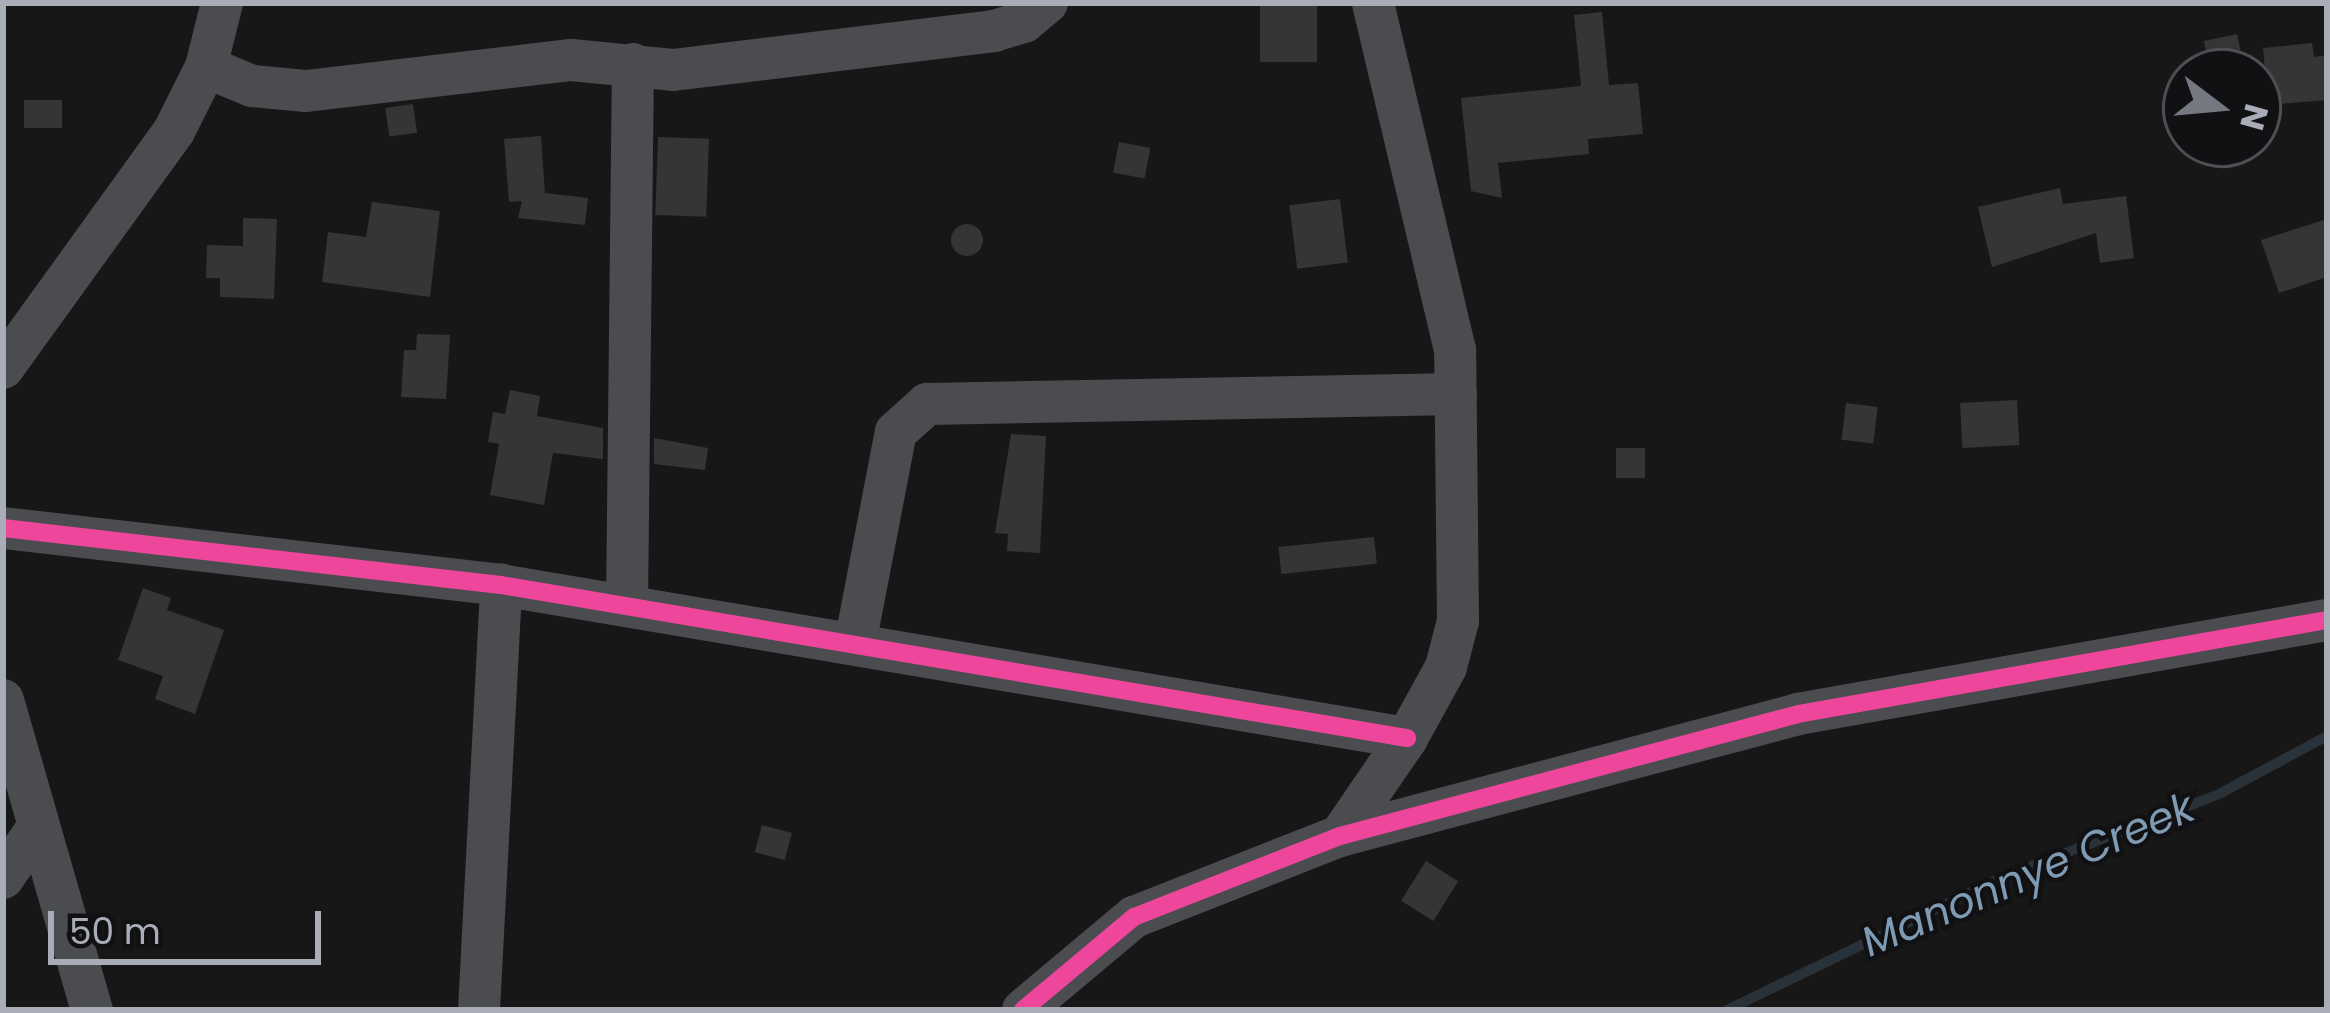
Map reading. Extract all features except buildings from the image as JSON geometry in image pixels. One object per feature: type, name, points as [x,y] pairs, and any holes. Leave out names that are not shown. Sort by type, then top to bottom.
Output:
[{"type":"street","points":[[3,368],[151,166],[206,67],[222,3]]},
{"type":"street","points":[[206,67],[252,86],[306,91],[571,60],[673,70],[994,31],[1024,22],[1047,3]]},
{"type":"street","points":[[1340,836],[1407,738],[1446,667],[1458,621],[1455,350],[1373,3]]},
{"type":"street","points":[[627,606],[633,64]]},
{"type":"street","points":[[855,644],[896,432],[928,404],[1456,394]]},
{"type":"street","points":[[3,528],[501,585],[1407,738]]},
{"type":"street","points":[[479,1010],[501,585]]},
{"type":"street","points":[[1023,1010],[1134,917],[1340,836],[1798,715],[2327,620]]},
{"type":"street","points":[[3,700],[92,1010]]},
{"type":"street","points":[[3,878],[38,827]]},
{"type":"waterway","name":"Manonnye Creek","points":[[1727,1010],[1998,879],[2219,794],[2327,736]]},
{"type":"cycle path","points":[[3,528],[501,585],[1407,738]]},
{"type":"cycle path","points":[[1023,1010],[1134,917],[1340,836],[1798,714],[2327,620]]}]
